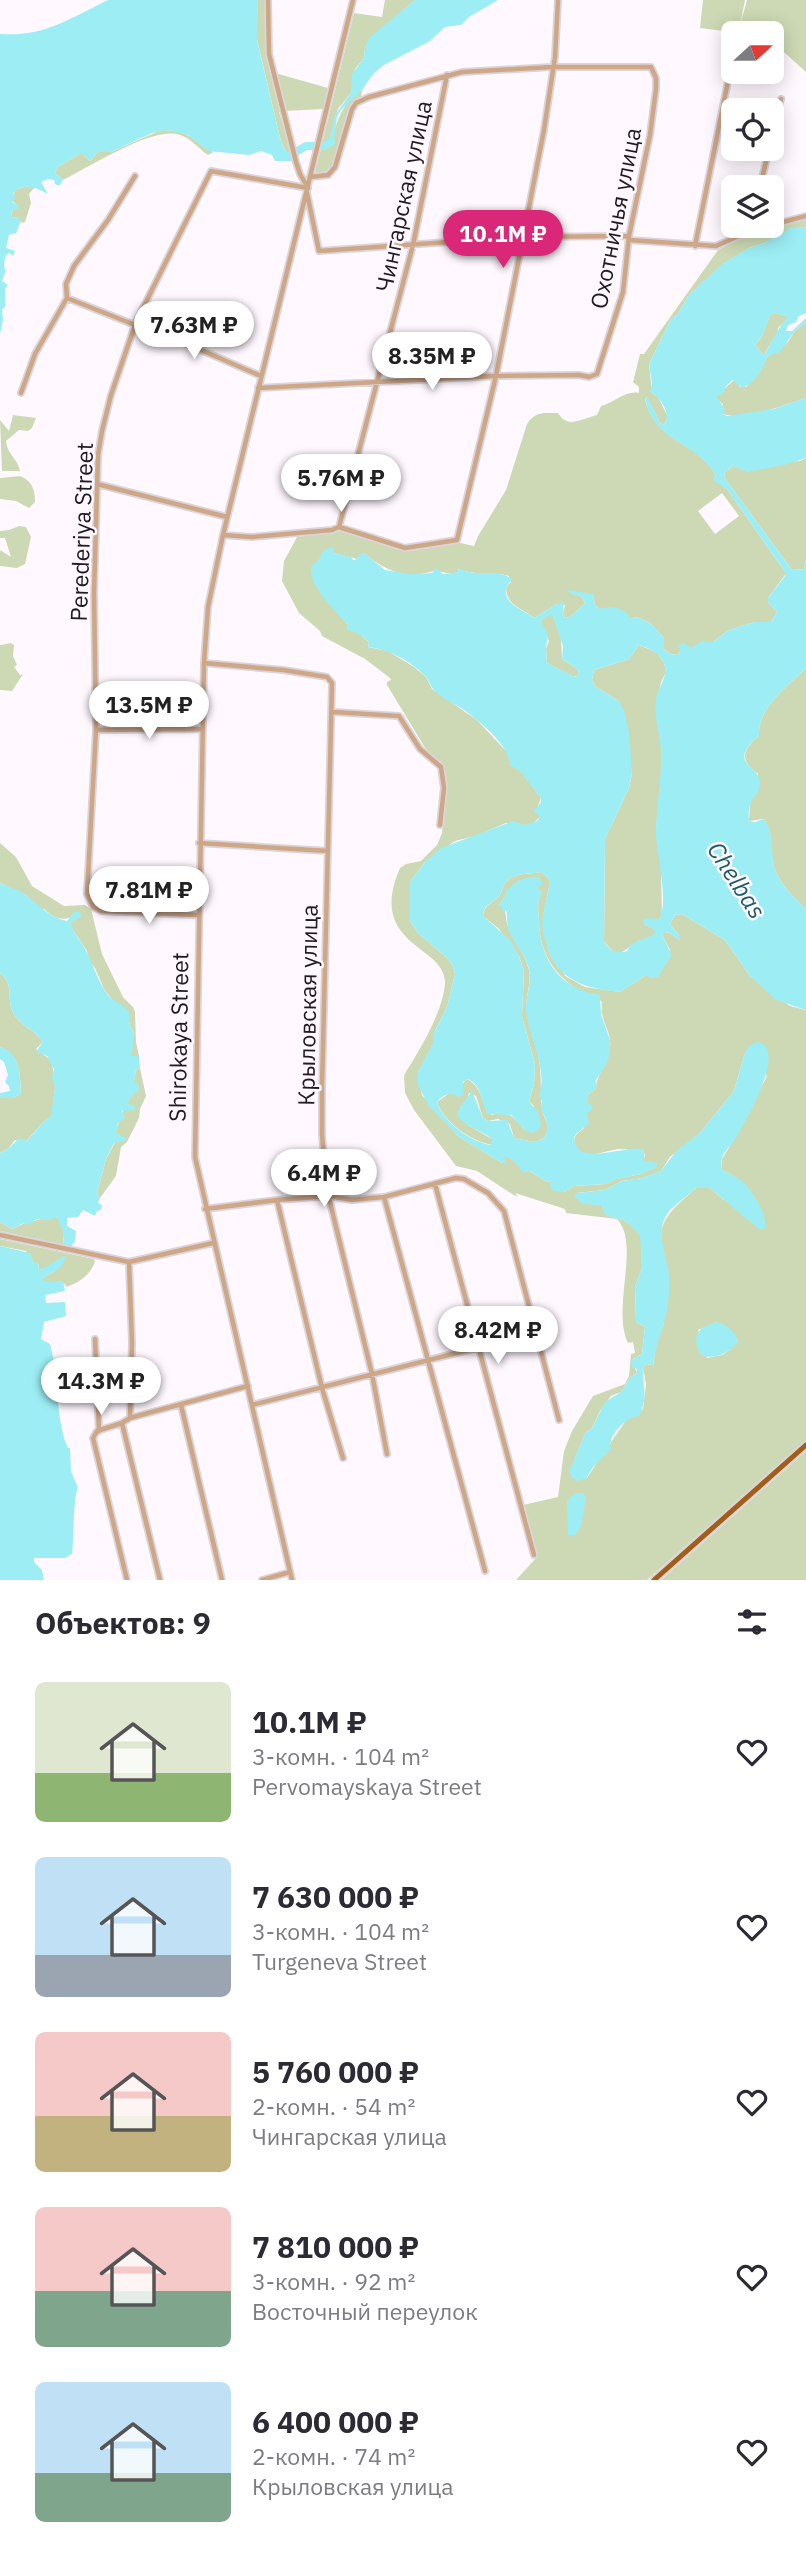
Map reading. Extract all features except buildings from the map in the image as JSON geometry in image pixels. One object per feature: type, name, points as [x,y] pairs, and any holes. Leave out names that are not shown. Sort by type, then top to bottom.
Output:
[{"type":"main road","points":[[654,1580],[806,1445]]},
{"type":"street","points":[[268,0],[267,44],[296,162],[307,190],[319,251],[522,237],[629,238],[716,247],[732,238]]},
{"type":"street","name":"Shirokaya Street","points":[[292,1580],[205,1209],[194,1145],[204,663],[208,607],[227,517],[353,0]]},
{"type":"street","points":[[223,535],[252,537],[332,530],[339,527],[405,548],[457,540],[496,376],[544,130],[556,47],[558,0]]},
{"type":"street","points":[[310,177],[328,175],[335,167],[352,109],[356,103],[369,97],[447,75],[552,67]]},
{"type":"street","name":"Охотничья улица","points":[[496,376],[589,377],[597,374],[622,292],[629,238],[650,135],[656,78],[652,67],[552,67]]},
{"type":"street","name":"Чингарская улица","points":[[339,527],[413,245],[447,75]]},
{"type":"street","points":[[695,246],[727,84]]},
{"type":"street","name":"Perederiya Street","points":[[198,915],[101,911],[91,903],[87,889],[96,730],[94,594],[98,455],[105,414],[136,323],[211,171],[307,190]]},
{"type":"street","points":[[21,393],[35,354],[67,298],[66,284],[74,266],[108,220],[135,176]]},
{"type":"street","points":[[784,222],[806,216]]},
{"type":"street","points":[[67,298],[136,323],[261,376]]},
{"type":"street","points":[[258,388],[496,376]]},
{"type":"street","points":[[97,484],[227,517]]},
{"type":"street","name":"Крыловская улица","points":[[204,663],[283,670],[327,677],[331,680],[333,712],[322,1099],[324,1161],[329,1196],[372,1374],[387,1454]]},
{"type":"street","points":[[333,712],[399,716],[420,749],[440,766],[444,788],[440,825]]},
{"type":"street","points":[[96,730],[202,729]]},
{"type":"street","points":[[199,843],[328,851]]},
{"type":"street","points":[[205,1209],[329,1196],[352,1200],[384,1197],[456,1178],[464,1179],[488,1193],[504,1211],[559,1420]]},
{"type":"street","points":[[435,1184],[534,1555]]},
{"type":"street","points":[[384,1197],[485,1572]]},
{"type":"street","points":[[277,1200],[321,1388],[343,1458]]},
{"type":"street","points":[[0,1235],[129,1262],[213,1243]]},
{"type":"street","points":[[129,1262],[132,1343],[130,1418]]},
{"type":"street","points":[[95,1339],[97,1432],[127,1580]]},
{"type":"street","points":[[252,1405],[480,1347]]},
{"type":"street","points":[[97,1432],[130,1418],[248,1386]]},
{"type":"street","points":[[181,1405],[222,1580]]},
{"type":"street","points":[[122,1423],[160,1580]]},
{"type":"street","points":[[262,1580],[290,1572]]},
{"type":"green space","points":[[258,0],[266,0],[265,43],[279,112],[291,152],[286,152],[281,142],[256,35]]},
{"type":"green space","points":[[385,0],[415,0],[380,30],[365,48],[364,58],[355,69],[351,93],[338,109],[329,141],[322,144],[354,13],[382,17]]},
{"type":"green space","points":[[703,0],[745,0],[741,21],[721,21],[721,31],[700,28]]},
{"type":"green space","points":[[747,0],[806,0],[806,72],[785,53],[784,21],[741,21]]},
{"type":"green space","points":[[275,73],[328,88],[323,109],[285,111]]},
{"type":"green space","points":[[362,90],[332,168],[328,173],[316,175],[321,148],[327,149],[342,110]]},
{"type":"green space","points":[[161,130],[187,135],[205,149],[214,152],[208,155],[185,137],[164,134],[135,143],[63,180],[55,173],[58,167],[79,154],[83,154],[90,161],[98,152],[111,152]]},
{"type":"green space","points":[[26,186],[35,187],[29,194],[31,203],[25,222],[22,223],[18,218],[11,217],[13,209],[18,206],[12,201],[15,190]]},
{"type":"green space","points":[[806,219],[806,227],[784,232],[784,225]]},
{"type":"green space","points":[[741,238],[774,238],[749,248],[723,264],[689,295],[677,315],[671,319],[649,364],[652,393],[658,397],[668,417],[664,425],[660,423],[647,397],[645,399],[650,414],[658,425],[708,464],[716,475],[714,479],[727,489],[785,572],[768,598],[768,602],[777,612],[771,622],[755,622],[729,630],[713,642],[677,655],[664,649],[664,638],[650,623],[637,617],[631,619],[621,610],[599,609],[595,605],[593,595],[570,593],[581,596],[585,603],[570,617],[565,618],[565,605],[557,604],[534,618],[509,598],[506,587],[511,582],[509,576],[458,569],[459,572],[453,573],[397,573],[364,553],[357,559],[334,553],[316,586],[347,624],[369,642],[368,647],[388,651],[414,667],[426,677],[432,689],[477,720],[506,751],[541,798],[538,806],[540,817],[532,824],[506,823],[455,841],[425,862],[410,882],[410,921],[418,933],[447,958],[455,974],[447,1007],[434,1033],[434,1043],[418,1072],[422,1095],[458,1136],[502,1163],[504,1157],[508,1157],[547,1182],[551,1181],[564,1192],[574,1186],[605,1184],[641,1174],[645,1154],[617,1149],[585,1154],[576,1146],[576,1135],[584,1128],[588,1095],[596,1088],[609,1054],[610,1040],[602,1014],[602,1002],[566,981],[548,958],[541,940],[538,906],[541,893],[537,887],[505,896],[502,901],[508,928],[529,970],[526,1007],[539,1060],[542,1109],[548,1126],[547,1133],[544,1138],[535,1142],[514,1138],[510,1124],[498,1119],[488,1121],[483,1118],[476,1096],[469,1093],[467,1101],[460,1107],[468,1125],[492,1139],[493,1145],[485,1143],[459,1130],[446,1117],[437,1102],[454,1093],[467,1079],[479,1091],[492,1115],[507,1114],[525,1130],[534,1106],[529,1101],[534,1084],[535,1064],[522,1016],[524,971],[519,956],[499,929],[483,916],[486,908],[499,896],[512,877],[541,872],[549,879],[543,916],[565,976],[585,987],[620,992],[646,975],[670,950],[662,935],[664,932],[679,940],[679,935],[670,924],[675,915],[682,914],[725,940],[750,976],[790,1006],[806,1010],[806,1440],[647,1580],[516,1580],[536,1558],[523,1505],[558,1497],[564,1451],[572,1431],[593,1396],[625,1384],[629,1376],[631,1354],[635,1353],[633,1342],[628,1343],[622,1312],[627,1260],[624,1230],[617,1219],[566,1213],[565,1209],[515,1193],[518,1197],[477,1171],[456,1166],[414,1110],[405,1093],[404,1076],[434,1021],[442,1001],[445,982],[442,970],[399,929],[393,914],[392,894],[400,868],[421,861],[437,845],[442,833],[445,773],[441,762],[427,751],[387,685],[390,678],[365,659],[322,636],[320,631],[299,613],[282,581],[284,561],[297,537],[340,531],[403,551],[456,542],[474,546],[506,490],[530,420],[540,414],[558,413],[566,421],[580,420],[597,415],[601,406],[624,395],[639,393],[639,387],[633,382],[640,354],[644,354],[718,250]],"holes":[[[722,493],[739,516],[715,534],[698,511]],[[745,1053],[767,1076],[722,1159],[722,1170],[734,1176],[724,1200],[710,1188],[696,1188],[675,1207],[664,1224],[661,1231],[664,1323],[656,1345],[653,1365],[646,1364],[643,1368],[646,1384],[643,1409],[627,1419],[611,1442],[607,1453],[599,1459],[587,1478],[574,1460],[586,1432],[592,1428],[600,1411],[611,1396],[621,1392],[637,1373],[632,1360],[642,1354],[645,1327],[636,1322],[635,1287],[642,1268],[641,1235],[626,1221],[606,1215],[602,1206],[577,1193],[605,1190],[622,1181],[643,1178],[661,1171],[670,1157],[700,1133],[734,1091]],[[717,1322],[731,1349],[722,1355],[707,1358],[698,1330]]]},
{"type":"green space","points":[[774,313],[788,318],[778,328],[777,336],[764,355],[755,345],[762,336],[770,315]]},
{"type":"green space","points":[[806,322],[806,398],[753,414],[723,414],[723,404],[716,396],[734,380],[740,387],[746,387],[759,373],[768,356],[788,342],[794,332]]},
{"type":"green space","points":[[13,415],[36,418],[32,428],[28,431],[19,430],[6,441],[20,471],[2,471],[0,420],[9,431]]},
{"type":"green space","points":[[806,458],[806,560],[804,569],[792,570],[724,477],[725,472],[733,466],[800,461]]},
{"type":"green space","points":[[20,476],[30,483],[33,489],[35,502],[29,508],[16,501],[0,499],[0,478]]},
{"type":"green space","points":[[26,527],[31,537],[25,564],[17,568],[0,566],[0,550],[11,557],[5,538],[0,538],[0,531]]},
{"type":"green space","points":[[552,613],[561,638],[562,659],[578,670],[579,675],[574,677],[547,663],[546,649],[549,641],[540,621]]},
{"type":"green space","points":[[0,645],[14,645],[13,656],[17,665],[14,667],[20,675],[23,674],[12,691],[0,690]]},
{"type":"green space","points":[[639,645],[656,652],[664,662],[666,672],[661,682],[656,710],[661,740],[656,829],[662,915],[659,919],[651,919],[644,924],[656,930],[654,935],[616,952],[604,941],[605,839],[629,788],[632,773],[619,701],[596,687],[592,680],[594,670],[629,659]]},
{"type":"green space","points":[[806,668],[806,909],[777,874],[770,831],[764,819],[749,821],[750,801],[757,793],[758,774],[745,760],[745,755],[746,750],[759,736],[763,716],[768,707]]},
{"type":"green space","points":[[0,843],[16,857],[32,886],[64,906],[85,905],[91,909],[102,954],[123,997],[135,1012],[139,1056],[131,1056],[131,1040],[134,1034],[129,1022],[104,989],[95,968],[88,960],[87,951],[71,927],[71,922],[80,912],[66,919],[57,918],[41,909],[26,895],[0,883]]},
{"type":"green space","points":[[0,973],[9,986],[14,1015],[41,1039],[42,1043],[36,1049],[52,1061],[55,1088],[52,1116],[26,1141],[15,1140],[8,1149],[0,1153],[0,1098],[12,1098],[21,1094],[16,1060],[0,1047]]},
{"type":"green space","points":[[140,1068],[146,1096],[139,1118],[127,1142],[121,1147],[116,1176],[100,1198],[97,1193],[106,1159],[119,1135],[115,1134],[136,1070]]},
{"type":"green space","points":[[54,1216],[60,1219],[64,1234],[63,1245],[0,1231],[0,1222],[12,1229]]},
{"type":"green space","points":[[0,1239],[94,1259],[95,1262],[84,1278],[66,1287],[65,1284],[43,1282],[43,1278],[55,1271],[49,1267],[39,1270],[38,1263],[34,1263],[26,1251],[0,1246]]},
{"type":"green space","points":[[806,1451],[806,1580],[661,1580]]},
{"type":"water","points":[[108,0],[258,0],[257,40],[281,142],[286,152],[291,152],[293,161],[275,161],[272,155],[261,151],[249,155],[208,151],[188,135],[168,130],[152,133],[111,152],[98,152],[90,161],[83,154],[79,154],[58,167],[55,173],[63,180],[59,186],[54,180],[41,182],[48,194],[30,187],[17,190],[13,193],[15,198],[12,202],[19,206],[18,209],[13,209],[11,217],[21,221],[16,233],[9,235],[6,248],[15,251],[13,256],[9,253],[5,256],[6,270],[2,281],[8,285],[5,289],[0,334],[0,34],[43,30]]},
{"type":"water","points":[[415,0],[498,0],[469,17],[461,25],[445,27],[430,41],[374,73],[362,90],[341,110],[337,117],[334,139],[327,149],[321,148],[322,144],[329,141],[335,115],[351,93],[352,74],[364,58],[369,38]]},
{"type":"water","name":"Chelbas","points":[[806,227],[806,313],[788,325],[786,331],[792,331],[806,318],[806,322],[794,332],[780,352],[768,356],[751,383],[742,388],[733,380],[726,386],[723,394],[716,396],[725,409],[723,414],[727,416],[774,409],[806,398],[806,458],[747,472],[733,466],[725,472],[724,477],[792,570],[804,569],[806,560],[806,668],[768,707],[763,716],[759,736],[749,746],[745,759],[759,778],[760,785],[749,808],[749,821],[764,819],[770,831],[777,874],[806,909],[806,1010],[776,1000],[750,976],[725,940],[682,914],[675,915],[670,924],[679,935],[680,941],[670,933],[665,932],[662,935],[671,956],[658,977],[651,978],[646,975],[620,992],[584,985],[564,974],[550,956],[542,923],[549,879],[541,872],[512,877],[498,897],[486,907],[483,916],[510,940],[524,971],[522,1016],[535,1064],[534,1084],[529,1101],[539,1114],[541,1125],[538,1131],[531,1133],[511,1115],[487,1114],[479,1090],[468,1079],[463,1082],[463,1095],[447,1095],[437,1102],[440,1110],[467,1136],[492,1145],[492,1139],[457,1115],[472,1091],[483,1118],[488,1121],[507,1120],[514,1138],[535,1142],[544,1138],[547,1132],[547,1122],[539,1096],[540,1065],[526,1012],[529,969],[509,931],[506,910],[502,912],[502,907],[498,905],[513,884],[525,878],[539,877],[543,885],[537,887],[542,893],[538,909],[541,941],[549,961],[561,978],[570,984],[600,995],[601,1014],[610,1040],[607,1063],[596,1080],[596,1088],[588,1095],[588,1103],[593,1106],[587,1113],[589,1123],[576,1134],[575,1144],[580,1150],[596,1154],[644,1149],[644,1161],[658,1163],[656,1168],[641,1174],[605,1184],[574,1186],[564,1192],[554,1191],[550,1187],[551,1181],[547,1182],[530,1171],[523,1173],[515,1162],[507,1157],[504,1157],[506,1163],[502,1163],[458,1136],[429,1106],[418,1085],[418,1072],[447,1007],[455,974],[447,958],[418,933],[410,921],[410,882],[425,862],[441,848],[513,821],[525,825],[537,821],[540,817],[534,811],[541,798],[520,771],[509,765],[509,758],[499,742],[467,712],[437,693],[413,665],[391,653],[368,647],[369,642],[347,630],[347,624],[314,583],[311,567],[322,552],[331,547],[334,553],[351,557],[353,560],[364,553],[385,570],[409,574],[432,573],[436,568],[443,574],[459,572],[458,567],[471,572],[499,574],[512,579],[506,589],[508,599],[534,618],[564,602],[565,618],[570,617],[585,603],[581,596],[570,594],[568,590],[593,594],[595,605],[599,609],[616,608],[631,619],[637,617],[650,623],[664,638],[664,649],[677,655],[680,652],[679,645],[684,643],[691,648],[702,641],[713,642],[729,630],[755,622],[771,622],[777,612],[768,602],[768,598],[785,576],[785,572],[727,489],[713,480],[716,475],[707,464],[656,423],[649,412],[645,397],[660,423],[664,425],[666,411],[658,398],[650,392],[652,384],[649,364],[671,319],[677,315],[689,295],[722,264],[749,248],[773,238],[784,238],[784,232],[790,228]],"holes":[[[774,313],[787,318],[764,355],[755,345],[770,316]],[[552,614],[563,646],[562,659],[578,670],[579,675],[575,677],[547,663],[548,633],[540,621]],[[639,645],[657,654],[665,668],[655,706],[661,758],[656,838],[663,901],[659,919],[645,918],[643,921],[655,930],[653,935],[631,944],[627,951],[616,952],[604,941],[605,839],[629,788],[632,773],[629,732],[619,701],[596,687],[592,680],[594,670],[629,659]]]},
{"type":"water","points":[[0,883],[23,893],[61,920],[67,921],[74,912],[80,912],[81,917],[71,922],[73,930],[104,990],[129,1012],[129,1022],[134,1034],[131,1056],[139,1056],[140,1068],[136,1070],[134,1082],[138,1083],[139,1090],[130,1098],[128,1104],[135,1106],[135,1110],[122,1111],[125,1118],[118,1123],[116,1133],[126,1138],[125,1141],[114,1143],[106,1159],[97,1193],[100,1198],[98,1203],[102,1205],[101,1210],[97,1211],[95,1216],[83,1210],[78,1217],[67,1218],[67,1226],[76,1231],[71,1247],[63,1245],[64,1234],[57,1217],[49,1220],[37,1219],[29,1225],[24,1223],[12,1229],[0,1222],[0,1153],[19,1138],[26,1141],[51,1116],[55,1088],[52,1077],[54,1069],[47,1056],[36,1052],[42,1043],[41,1039],[14,1015],[9,986],[0,973]]},
{"type":"water","points":[[757,1042],[766,1047],[769,1057],[767,1072],[754,1104],[724,1154],[722,1170],[743,1182],[751,1191],[762,1210],[765,1228],[760,1230],[710,1188],[696,1188],[665,1217],[661,1233],[669,1279],[667,1311],[653,1365],[646,1364],[643,1368],[642,1409],[639,1416],[626,1421],[618,1429],[611,1441],[611,1448],[587,1478],[578,1481],[572,1478],[569,1471],[586,1432],[592,1428],[605,1402],[621,1392],[637,1373],[637,1369],[632,1367],[632,1360],[642,1354],[645,1327],[636,1322],[635,1287],[642,1268],[640,1235],[626,1221],[605,1215],[602,1206],[581,1203],[574,1196],[577,1193],[605,1190],[622,1181],[643,1178],[661,1171],[677,1150],[700,1133],[734,1091],[745,1053],[749,1046]]},
{"type":"water","points":[[0,1047],[12,1054],[18,1066],[21,1094],[12,1098],[0,1098],[0,1093],[10,1091],[5,1082],[8,1075],[4,1062],[0,1059]]},
{"type":"water","points":[[0,1246],[30,1253],[34,1263],[38,1262],[39,1270],[67,1256],[60,1268],[43,1278],[44,1282],[63,1281],[65,1291],[45,1295],[46,1303],[65,1302],[66,1316],[44,1322],[41,1339],[51,1347],[61,1424],[70,1448],[71,1471],[78,1488],[72,1554],[65,1558],[34,1558],[34,1562],[42,1570],[44,1580],[0,1580]]},
{"type":"water","points":[[717,1322],[732,1331],[738,1340],[737,1344],[719,1355],[710,1357],[700,1354],[696,1342],[698,1333],[705,1326]]},
{"type":"water","points":[[575,1493],[583,1493],[586,1497],[581,1526],[575,1535],[568,1535],[567,1501]]},
{"type":"waterway","points":[[289,156],[306,146],[325,146],[331,142]]}]
